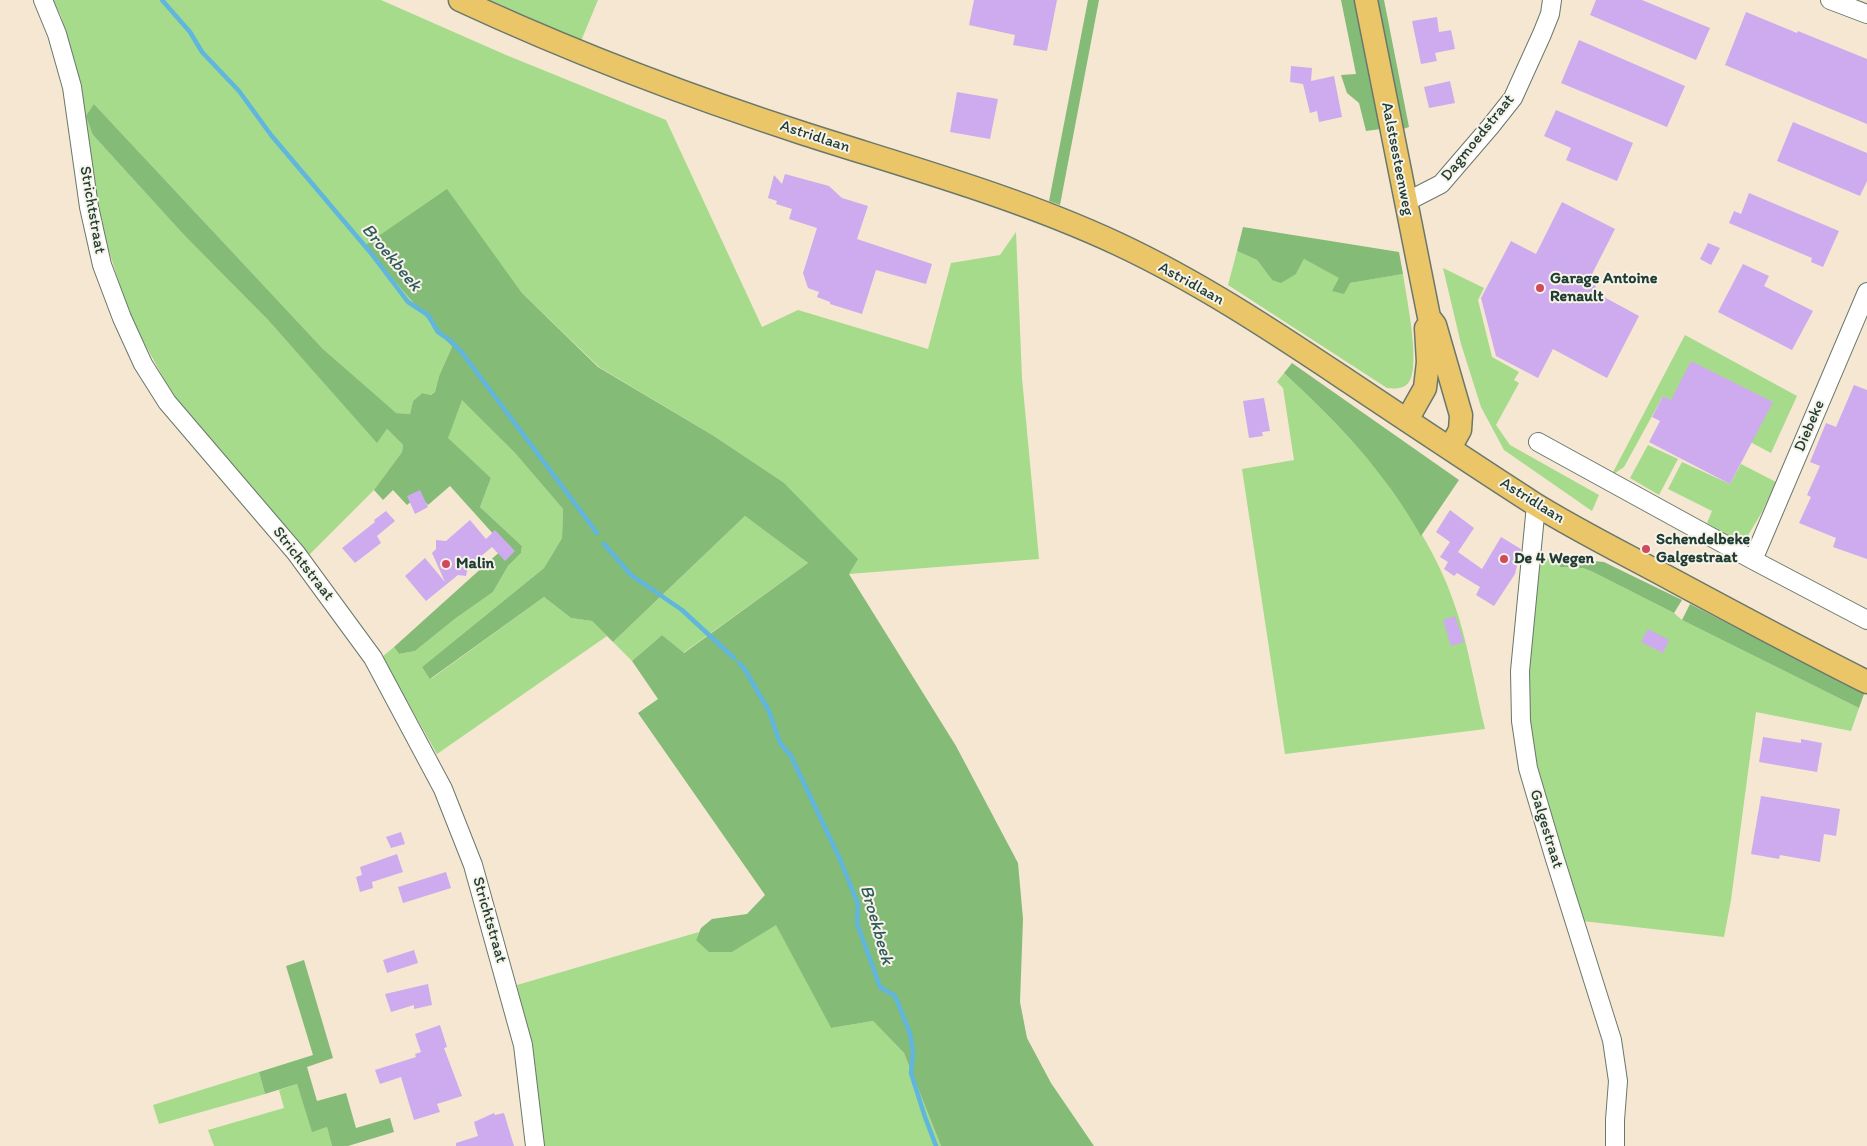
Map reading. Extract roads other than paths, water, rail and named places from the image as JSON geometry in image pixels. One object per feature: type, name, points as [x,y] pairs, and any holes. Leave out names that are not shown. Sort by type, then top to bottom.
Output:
[{"type":"main road","name":"Astridlaan","points":[[460,0],[512,24],[706,100],[802,133],[1000,196],[1120,246],[1195,284],[1284,338],[1536,505],[1600,541],[1867,682]]},
{"type":"main road","name":"Aalstsesteenweg","points":[[1366,0],[1429,317],[1435,325],[1461,414],[1460,430],[1450,448]]},
{"type":"main road","name":"Aalstsesteenweg","points":[[1407,420],[1424,388],[1428,362],[1426,328],[1429,317]]},
{"type":"street","name":"Strichtstraat","points":[[43,0],[57,34],[72,87],[89,208],[102,265],[122,318],[143,364],[167,402],[296,553],[373,658],[443,789],[473,865],[523,1045],[535,1146]]},
{"type":"street","name":"Dagmoedstraat","points":[[1406,202],[1441,184],[1513,98],[1550,14],[1552,0]]},
{"type":"street","points":[[1830,0],[1867,14]]},
{"type":"street","name":"Diebeke","points":[[1753,560],[1867,292]]},
{"type":"street","points":[[1538,442],[1867,620]]},
{"type":"street","name":"Galgestraat","points":[[1536,505],[1520,671],[1521,721],[1530,777],[1612,1040],[1618,1081],[1615,1146]]},
{"type":"waterway","name":"Broekbeek","points":[[162,0],[190,32],[202,52],[239,91],[271,135],[370,252],[408,302],[428,315],[438,332],[452,342],[463,354],[597,533]]},
{"type":"waterway","name":"Broekbeek","points":[[604,544],[631,575],[682,610],[734,658]]},
{"type":"waterway","name":"Broekbeek","points":[[739,663],[744,668],[769,711],[780,743],[791,756],[839,857],[858,904],[857,923],[880,987],[895,996],[910,1033],[913,1052],[911,1073],[936,1146]]},
{"type":"place","name":"Garage Antoine Renault","points":[[1540,288]]},
{"type":"place","name":"Schendelbeke Galgestraat","points":[[1646,549]]},
{"type":"place","name":"De 4 Wegen","points":[[1504,559]]},
{"type":"place","name":"Malin","points":[[446,564]]}]
